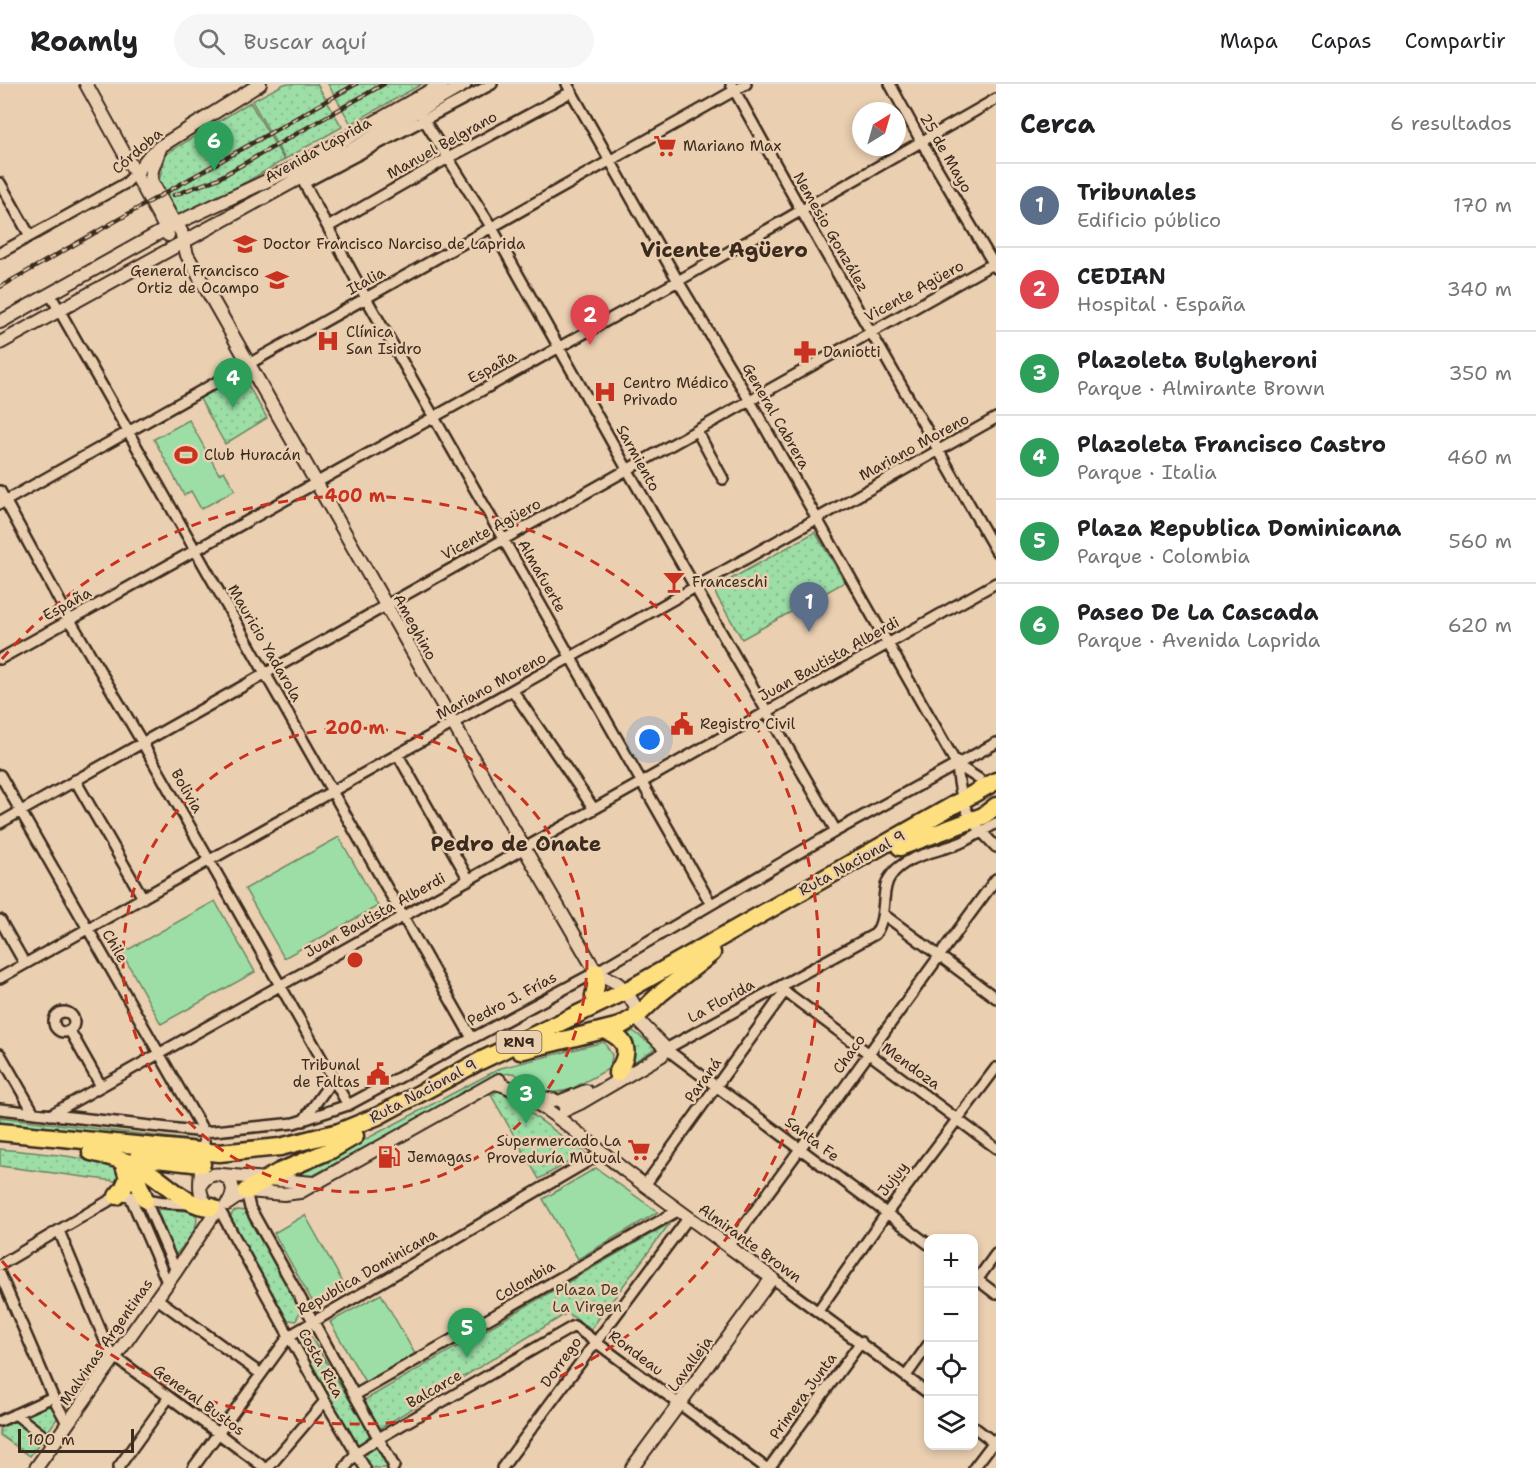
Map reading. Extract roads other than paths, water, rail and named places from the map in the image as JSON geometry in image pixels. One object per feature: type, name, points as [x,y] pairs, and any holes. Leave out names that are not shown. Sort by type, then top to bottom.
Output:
[{"type":"highway","points":[[968,811],[988,780],[996,772]]},
{"type":"highway","points":[[896,844],[968,811],[996,792]]},
{"type":"highway","points":[[896,844],[912,824],[968,811],[983,816],[996,806]]},
{"type":"highway","name":"Ruta Nacional 9","points":[[625,991],[712,953],[896,844]]},
{"type":"highway","name":"Ruta Nacional 9","points":[[0,1132],[203,1158],[280,1147],[339,1132],[378,1116],[518,1047],[598,1017],[625,991],[896,844]]},
{"type":"highway","name":"RN9","points":[[518,1047],[607,1031],[620,1026],[637,1016],[661,993],[712,953]]},
{"type":"highway","points":[[594,996],[596,972]]},
{"type":"highway","name":"RN9","points":[[518,1047],[534,1029],[594,996],[625,991]]},
{"type":"highway","points":[[607,1031],[622,1041],[626,1051],[624,1063],[617,1073]]},
{"type":"highway","name":"Ruta Nacional 9","points":[[0,1142],[91,1152],[203,1158],[275,1158],[325,1146],[396,1118],[518,1047]]},
{"type":"highway","points":[[91,1152],[122,1161],[221,1202],[302,1161],[331,1150],[355,1136]]},
{"type":"highway","points":[[122,1161],[135,1175],[131,1197]]},
{"type":"highway","points":[[122,1161],[128,1178],[123,1189],[131,1197]]},
{"type":"street","points":[[86,84],[136,173],[171,226]]},
{"type":"street","name":"Avenida Laprida","points":[[418,111],[442,84]]},
{"type":"street","name":"Avenida Laprida","points":[[0,343],[300,175],[356,147],[465,84]]},
{"type":"street","points":[[418,111],[492,84]]},
{"type":"street","name":"Italia","points":[[3,502],[492,228],[733,87],[746,84]]},
{"type":"street","name":"25 de Mayo","points":[[890,84],[995,265]]},
{"type":"street","name":"Córdoba","points":[[0,253],[126,183],[150,155],[161,146],[252,86]]},
{"type":"street","name":"Nemesio González","points":[[733,87],[996,551]]},
{"type":"street","name":"General Cabrera","points":[[569,88],[678,281],[750,400],[957,765]]},
{"type":"street","name":"Manuel Belgrano","points":[[328,227],[569,88]]},
{"type":"street","name":"España","points":[[0,659],[559,348],[996,99]]},
{"type":"street","name":"Sarmiento","points":[[418,111],[492,228],[627,469],[836,831]]},
{"type":"street","points":[[161,146],[152,170],[151,180],[171,226]]},
{"type":"street","name":"Avenida Laprida","points":[[0,322],[171,226],[300,175]]},
{"type":"street","name":"Almafuerte","points":[[300,175],[366,298],[711,904]]},
{"type":"street","points":[[0,183],[30,236]]},
{"type":"street","name":"Ameghino","points":[[171,226],[169,238],[180,243],[187,255],[596,972]]},
{"type":"street","name":"Vicente Agüero","points":[[0,823],[750,400],[995,265]]},
{"type":"street","name":"Mauricio Yadarola","points":[[50,294],[472,1038]]},
{"type":"street","name":"Mariano Moreno","points":[[0,978],[996,418]]},
{"type":"street","points":[[696,431],[723,479]]},
{"type":"street","name":"Bolivia","points":[[0,491],[3,502],[348,1105]]},
{"type":"street","name":"Juan Bautista Alberdi","points":[[50,1115],[996,583]]},
{"type":"street","points":[[513,691],[594,809]]},
{"type":"street","name":"Pedro J. Frías","points":[[0,1109],[204,1132],[275,1126],[303,1120],[348,1105],[596,972],[836,831],[996,743]]},
{"type":"street","points":[[398,754],[468,880]]},
{"type":"street","points":[[957,765],[988,780]]},
{"type":"street","points":[[957,765],[968,811],[996,847]]},
{"type":"street","name":"Chile","points":[[0,775],[204,1132]]},
{"type":"street","points":[[75,780],[143,898]]},
{"type":"street","points":[[968,811],[996,823]]},
{"type":"street","points":[[968,811],[961,843],[925,853],[895,871],[887,881],[883,914],[996,998]]},
{"type":"street","name":"Chaco","points":[[729,1246],[996,879]]},
{"type":"street","name":"La Florida","points":[[558,1108],[580,1103],[662,1055],[666,1049],[782,989],[875,934],[879,929],[883,914]]},
{"type":"street","points":[[0,920],[25,964]]},
{"type":"street","points":[[596,972],[625,991],[641,1023],[666,1049]]},
{"type":"street","name":"Mendoza","points":[[782,989],[996,1148]]},
{"type":"street","name":"Paraná","points":[[645,1185],[718,1086],[782,989]]},
{"type":"street","points":[[70,1031],[101,1086]]},
{"type":"street","points":[[0,1265],[58,1231],[131,1197],[169,1203],[221,1202],[300,1192],[494,1083],[511,1087],[558,1108],[659,1050],[666,1049]]},
{"type":"street","name":"Santa Fe","points":[[666,1049],[924,1241]]},
{"type":"street","points":[[0,1054],[34,1113]]},
{"type":"street","name":"Jujuy","points":[[818,1311],[886,1214],[996,1068]]},
{"type":"street","points":[[303,1120],[333,1078]]},
{"type":"street","name":"Almirante Brown","points":[[558,1108],[571,1129],[602,1153],[924,1390]]},
{"type":"street","points":[[204,1132],[200,1195],[221,1202]]},
{"type":"street","name":"Republica Dominicana","points":[[193,1468],[289,1336],[602,1153]]},
{"type":"street","points":[[201,1184],[208,1176],[219,1174],[314,1183]]},
{"type":"street","points":[[219,1174],[226,1177],[221,1202]]},
{"type":"street","points":[[131,1197],[176,1271]]},
{"type":"street","points":[[131,1197],[167,1282]]},
{"type":"street","name":"Costa Rica","points":[[221,1202],[313,1320],[395,1467]]},
{"type":"street","name":"Costa Rica","points":[[221,1202],[289,1336],[365,1468]]},
{"type":"street","name":"Malvinas Argentinas","points":[[36,1468],[176,1271],[221,1202]]},
{"type":"street","name":"Dorrego","points":[[502,1468],[595,1341],[684,1213]]},
{"type":"street","name":"Colombia","points":[[355,1395],[684,1213]]},
{"type":"street","points":[[58,1231],[109,1350],[115,1357]]},
{"type":"street","points":[[978,1276],[996,1254]]},
{"type":"street","points":[[0,1274],[53,1397],[67,1423]]},
{"type":"street","name":"Lavalleja","points":[[632,1468],[772,1278]]},
{"type":"street","points":[[978,1282],[996,1294]]},
{"type":"street","points":[[156,1298],[261,1374]]},
{"type":"street","name":"Rondeau","points":[[574,1326],[767,1468]]},
{"type":"street","name":"Balcarce","points":[[345,1468],[356,1453],[379,1438],[574,1326]]},
{"type":"street","name":"Primera Junta","points":[[767,1468],[861,1342]]},
{"type":"street","points":[[906,1376],[924,1351]]},
{"type":"street","name":"General Bustos","points":[[115,1357],[266,1468]]},
{"type":"street","points":[[0,1420],[53,1397]]},
{"type":"street","points":[[118,1468],[169,1397]]},
{"type":"street","points":[[266,1468],[325,1401]]},
{"type":"street","points":[[15,1414],[53,1443]]},
{"type":"street","points":[[974,1468],[995,1442],[978,1430]]},
{"type":"railway","points":[[0,287],[356,84]]},
{"type":"railway","points":[[174,195],[217,179],[384,84]]},
{"type":"place","name":"Mariano Max","points":[[665,146]]},
{"type":"place","name":"Paseo De La Cascada","points":[[214,171]]},
{"type":"place","name":"Doctor Francisco Narciso de Laprida","points":[[245,244]]},
{"type":"place","name":"General Francisco Ortiz de Ocampo","points":[[277,280]]},
{"type":"place","name":"Clínica San Isidro","points":[[328,341]]},
{"type":"place","name":"CEDIAN","points":[[590,345]]},
{"type":"place","name":"Daniotti","points":[[805,352]]},
{"type":"place","name":"Centro Médico Privado","points":[[605,392]]},
{"type":"place","name":"Plazoleta Francisco Castro","points":[[233,408]]},
{"type":"place","name":"Club Huracán","points":[[186,455]]},
{"type":"place","name":"Franceschi","points":[[674,582]]},
{"type":"place","name":"Tribunales","points":[[809,632]]},
{"type":"place","name":"Registro Civil","points":[[682,724]]},
{"type":"place","name":"Tribunal de Faltas","points":[[378,1074]]},
{"type":"place","name":"Plazoleta Bulgheroni","points":[[526,1124]]},
{"type":"place","name":"Supermercado La Proveduría Mutual","points":[[639,1150]]},
{"type":"place","name":"Jemagas","points":[[389,1157]]},
{"type":"place","name":"Plaza Republica Dominicana","points":[[467,1358]]},
{"type":"district","name":"Vicente Agüero","points":[[724,250]]},
{"type":"district","name":"Pedro de Onate","points":[[516,844]]},
{"type":"park label","name":"Plaza De La Virgen","points":[[587,1298]]}]
